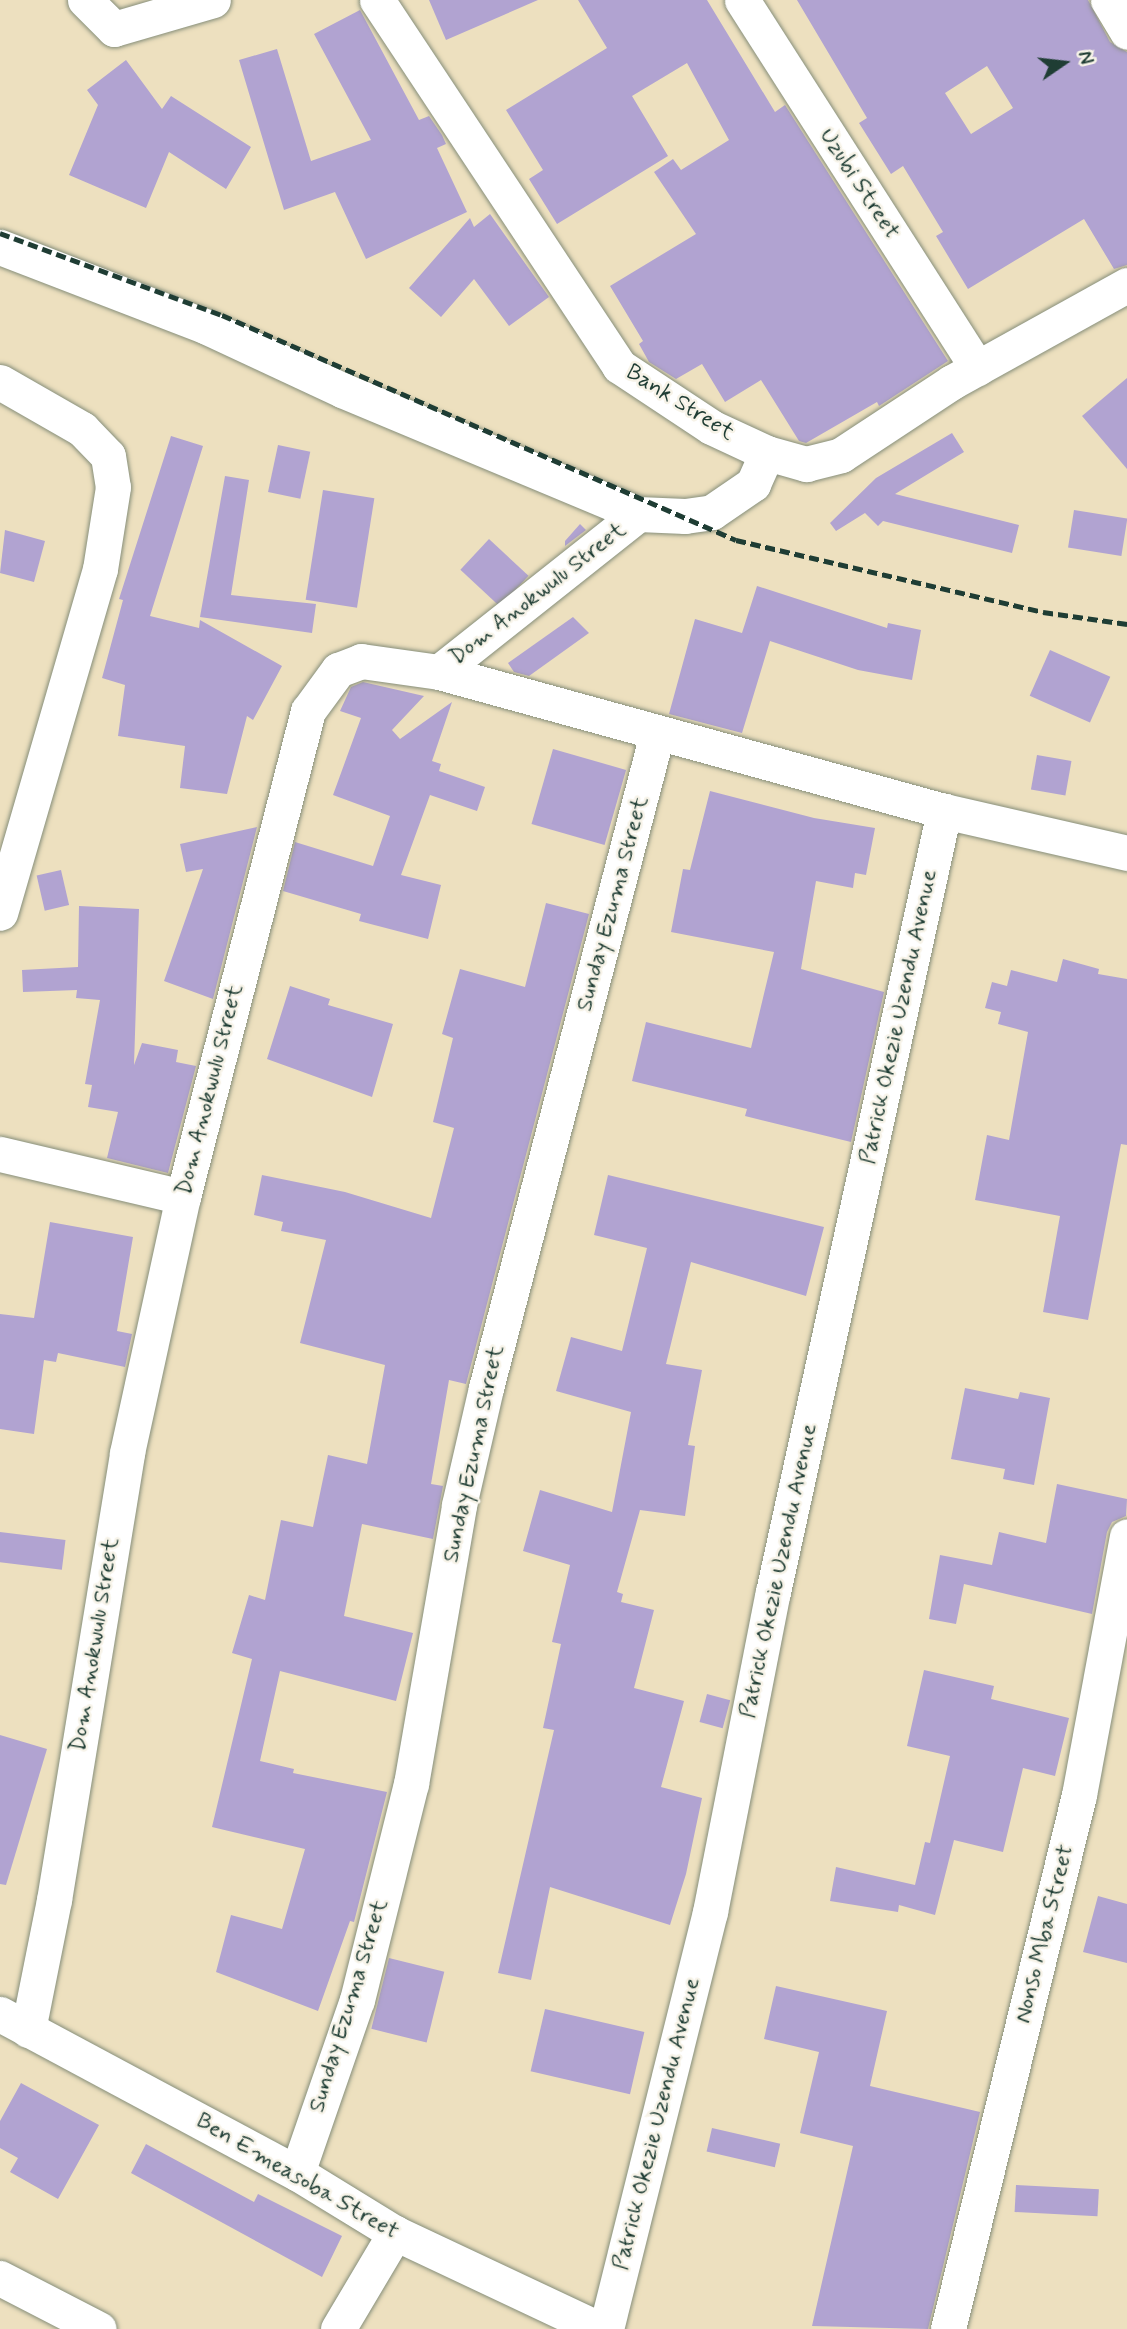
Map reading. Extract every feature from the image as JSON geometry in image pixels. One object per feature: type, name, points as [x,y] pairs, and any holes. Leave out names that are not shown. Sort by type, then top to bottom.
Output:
[{"type":"street","points":[[85,0],[114,29],[213,0]]},
{"type":"street","name":"Bank Street","points":[[377,0],[619,366],[711,426],[767,453],[806,464],[841,455],[977,368],[1127,285]]},
{"type":"street","name":"Uzubi Street","points":[[742,0],[977,368]]},
{"type":"street","points":[[1108,0],[1127,32]]},
{"type":"street","points":[[0,247],[207,327],[342,390],[638,514]]},
{"type":"street","points":[[0,382],[82,429],[108,456],[113,486],[100,569],[0,913]]},
{"type":"street","name":"Dom Anokwulu Street","points":[[14,2022],[54,1900],[127,1453],[183,1197],[307,711],[338,670],[361,661],[439,672],[638,514],[685,516],[712,512],[753,484],[767,453]]},
{"type":"street","points":[[439,672],[944,811],[1127,853]]},
{"type":"street","name":"Sunday Ezuma Street","points":[[297,2173],[357,2000],[408,1797],[459,1505],[480,1414],[657,734]]},
{"type":"street","name":"Patrick Okezie Uzendu Avenue","points":[[606,2329],[710,1912],[776,1578],[944,811]]},
{"type":"street","points":[[0,1154],[183,1197]]},
{"type":"street","name":"Nonso Mba Street","points":[[948,2329],[1079,1795],[1127,1536]]},
{"type":"street","name":"Ben Emeasoba Street","points":[[14,2022],[297,2173],[395,2234],[599,2329]]},
{"type":"street","points":[[338,2329],[395,2234]]},
{"type":"street","points":[[0,2278],[99,2329]]},
{"type":"building","points":[[429,0],[538,0],[446,40]]},
{"type":"building","points":[[578,0],[707,0],[775,112],[785,105],[948,361],[879,406],[877,402],[806,443],[799,441],[761,380],[725,402],[702,364],[676,379],[649,362],[639,344],[643,341],[610,286],[696,234],[654,172],[673,159],[681,170],[729,140],[687,63],[632,96],[668,156],[557,224],[529,179],[543,170],[506,110],[607,48]]},
{"type":"building","points":[[797,0],[1088,0],[1110,42],[1127,52],[1127,265],[1114,269],[1084,219],[968,289],[936,236],[943,232],[903,166],[891,174],[859,123],[867,118]],"holes":[[[987,66],[1013,108],[971,134],[945,93]]]},
{"type":"building","points":[[360,10],[419,120],[429,116],[442,135],[446,144],[437,148],[467,212],[366,259],[335,192],[284,210],[239,60],[277,49],[311,161],[371,140],[314,34]]},
{"type":"building","points":[[126,60],[162,109],[171,96],[251,147],[226,189],[169,152],[146,208],[69,175],[98,105],[87,90]]},
{"type":"building","points":[[490,214],[549,297],[509,326],[474,279],[441,317],[409,288],[470,218],[474,227]]},
{"type":"building","points":[[1127,378],[1127,469],[1082,416]]},
{"type":"building","points":[[952,433],[964,452],[895,494],[1019,525],[1012,553],[883,521],[878,526],[865,513],[836,531],[830,523],[876,478]]},
{"type":"building","points":[[171,436],[203,446],[150,616],[199,628],[200,620],[282,666],[253,720],[247,716],[227,794],[180,788],[185,746],[118,736],[125,685],[102,678],[123,600],[119,599]]},
{"type":"building","points":[[278,445],[310,452],[300,499],[268,492]]},
{"type":"building","points":[[225,476],[249,480],[231,595],[316,604],[312,633],[200,617]]},
{"type":"building","points":[[323,490],[374,498],[357,608],[306,600]]},
{"type":"building","points":[[1074,510],[1127,518],[1121,556],[1068,548]]},
{"type":"building","points":[[580,524],[586,530],[565,546],[565,541]]},
{"type":"building","points":[[5,530],[45,541],[34,582],[0,573]]},
{"type":"building","points":[[489,539],[528,576],[500,607],[460,570]]},
{"type":"building","points":[[757,586],[887,628],[888,623],[921,630],[912,680],[858,670],[770,641],[742,733],[669,714],[695,619],[742,633]]},
{"type":"building","points":[[573,617],[589,633],[529,676],[514,672],[508,663]]},
{"type":"building","points":[[1050,650],[1110,677],[1090,723],[1030,696]]},
{"type":"building","points":[[363,682],[424,696],[392,730],[400,739],[452,702],[432,761],[441,764],[439,771],[485,787],[477,811],[430,795],[401,875],[441,885],[428,939],[359,921],[361,914],[283,891],[295,842],[373,866],[390,816],[333,795],[361,718],[340,711],[351,687]]},
{"type":"building","points":[[553,749],[626,770],[605,845],[532,824]]},
{"type":"building","points":[[1037,755],[1071,761],[1065,796],[1031,789]]},
{"type":"building","points":[[710,791],[814,818],[875,828],[866,875],[855,873],[853,888],[816,881],[801,969],[884,992],[851,1142],[745,1116],[747,1109],[632,1081],[646,1022],[751,1048],[774,952],[671,932],[683,869],[690,870]]},
{"type":"building","points":[[257,827],[213,999],[164,981],[203,869],[186,872],[180,844]]},
{"type":"building","points":[[61,870],[69,905],[45,911],[37,876]]},
{"type":"building","points":[[546,903],[589,914],[466,1384],[449,1380],[431,1484],[443,1486],[433,1539],[362,1524],[344,1616],[413,1633],[396,1701],[280,1671],[260,1761],[294,1769],[293,1773],[387,1792],[354,1922],[350,1921],[318,2011],[216,1972],[231,1915],[282,1929],[305,1849],[212,1827],[252,1659],[232,1653],[249,1595],[265,1600],[281,1520],[313,1527],[328,1455],[367,1464],[385,1365],[300,1343],[326,1240],[281,1231],[283,1222],[254,1215],[262,1175],[345,1192],[431,1218],[454,1128],[433,1122],[453,1038],[442,1034],[460,969],[525,987]]},
{"type":"building","points":[[79,906],[139,909],[134,1065],[142,1043],[178,1050],[176,1062],[196,1066],[168,1173],[107,1158],[118,1112],[88,1107],[92,1085],[85,1084],[100,1000],[76,998],[77,990],[23,992],[22,970],[78,967]]},
{"type":"building","points":[[1063,959],[1099,969],[1098,974],[1127,979],[1127,1145],[1121,1144],[1088,1320],[1043,1312],[1060,1216],[975,1200],[987,1135],[1009,1140],[1028,1032],[998,1024],[1001,1012],[985,1008],[992,982],[1007,986],[1011,970],[1057,982]]},
{"type":"building","points":[[290,986],[330,999],[328,1005],[393,1024],[372,1097],[267,1059]]},
{"type":"building","points":[[608,1175],[824,1227],[806,1296],[691,1262],[666,1364],[702,1370],[688,1445],[695,1446],[685,1516],[640,1510],[617,1592],[623,1594],[621,1602],[654,1610],[634,1688],[684,1701],[661,1787],[702,1798],[686,1874],[670,1925],[550,1887],[531,1980],[498,1973],[554,1730],[543,1728],[561,1644],[552,1642],[570,1565],[523,1551],[540,1490],[612,1512],[631,1412],[556,1391],[571,1337],[622,1351],[647,1248],[594,1235]]},
{"type":"building","points":[[50,1222],[133,1237],[117,1331],[132,1334],[125,1367],[58,1353],[56,1362],[44,1360],[34,1434],[0,1429],[0,1314],[34,1318]]},
{"type":"building","points":[[965,1388],[1018,1399],[1020,1392],[1050,1398],[1034,1485],[1003,1479],[1005,1469],[951,1459]]},
{"type":"building","points":[[1057,1484],[1127,1499],[1126,1516],[1112,1522],[1107,1532],[1092,1614],[964,1584],[956,1624],[929,1619],[940,1555],[992,1565],[999,1532],[1046,1543]]},
{"type":"building","points":[[0,1532],[66,1540],[62,1570],[0,1562]]},
{"type":"building","points":[[924,1670],[994,1686],[991,1699],[1069,1718],[1055,1776],[1023,1768],[1003,1852],[954,1840],[935,1915],[899,1905],[898,1912],[830,1901],[836,1867],[915,1885],[925,1842],[930,1843],[950,1756],[907,1746]]},
{"type":"building","points":[[707,1694],[730,1700],[723,1728],[699,1722]]},
{"type":"building","points":[[0,1735],[47,1749],[6,1885],[0,1884]]},
{"type":"building","points":[[1098,1896],[1127,1904],[1127,1963],[1083,1952]]},
{"type":"building","points":[[389,1958],[444,1972],[427,2043],[371,2029]]},
{"type":"building","points":[[776,1986],[887,2011],[870,2086],[980,2112],[928,2329],[812,2326],[853,2146],[800,2133],[819,2052],[764,2039]]},
{"type":"building","points":[[545,2009],[644,2032],[630,2094],[531,2071]]},
{"type":"building","points":[[21,2083],[99,2125],[58,2199],[10,2172],[18,2158],[0,2148],[0,2121]]},
{"type":"building","points":[[712,2128],[780,2144],[775,2167],[707,2151]]},
{"type":"building","points":[[146,2144],[254,2202],[258,2194],[342,2236],[322,2277],[131,2173]]},
{"type":"building","points":[[1016,2185],[1099,2189],[1097,2216],[1015,2212]]},
{"type":"railway","points":[[0,233],[222,315],[736,540],[1043,612],[1127,624]]}]
